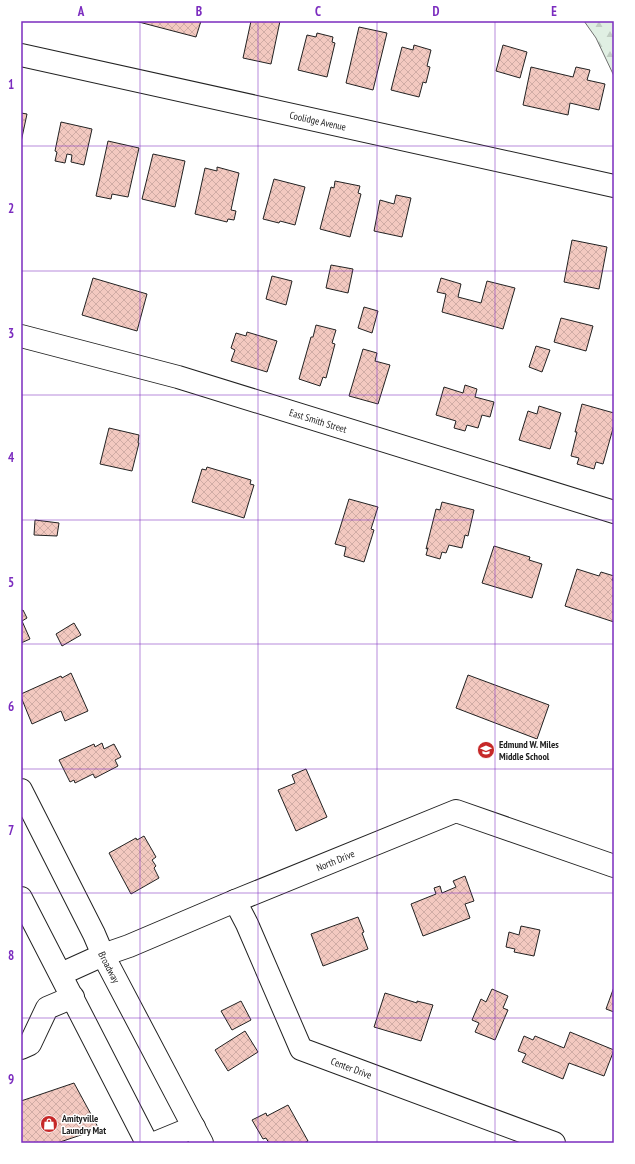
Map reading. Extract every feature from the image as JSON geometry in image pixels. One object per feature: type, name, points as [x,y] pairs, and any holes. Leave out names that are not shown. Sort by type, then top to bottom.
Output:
[{"type":"street","name":"Coolidge Avenue","points":[[21,55],[614,186]]},
{"type":"street","name":"East Smith Street","points":[[21,336],[178,377],[614,512]]},
{"type":"street","name":"Broadway","points":[[21,790],[104,955],[198,1135]]},
{"type":"street","name":"North Drive","points":[[61,974],[235,901],[456,812],[614,866]]},
{"type":"street","points":[[21,898],[147,1143]]},
{"type":"street","name":"Center Drive","points":[[235,901],[247,924],[301,1049],[554,1143]]},
{"type":"street","points":[[21,1048],[30,1044],[47,1008],[73,997]]},
{"type":"street","points":[[156,1143],[198,1135]]},
{"type":"green space","points":[[584,21],[614,21],[614,76],[596,38]]},
{"type":"building","points":[[135,21],[201,21],[196,37]]},
{"type":"building","points":[[251,21],[280,21],[271,64],[243,58]]},
{"type":"building","points":[[359,27],[387,33],[373,90],[346,83]]},
{"type":"building","points":[[317,33],[333,37],[332,42],[335,43],[327,77],[298,70],[307,35],[316,37]]},
{"type":"building","points":[[414,45],[431,50],[427,66],[430,67],[426,83],[423,82],[419,97],[391,90],[402,47],[413,50]]},
{"type":"building","points":[[503,45],[527,52],[520,78],[496,71]]},
{"type":"building","points":[[531,67],[573,77],[576,67],[590,70],[587,80],[605,84],[599,110],[570,103],[568,115],[523,105]]},
{"type":"building","points":[[21,113],[27,114],[21,142]]},
{"type":"building","points":[[61,122],[92,129],[84,165],[71,162],[72,155],[67,154],[65,163],[55,161],[57,152],[55,151]]},
{"type":"building","points":[[108,141],[139,148],[128,197],[112,194],[111,199],[96,196]]},
{"type":"building","points":[[153,154],[185,161],[175,207],[142,199]]},
{"type":"building","points":[[217,167],[239,173],[231,210],[236,211],[234,220],[228,219],[227,222],[195,214],[205,168],[217,171]]},
{"type":"building","points":[[274,179],[305,187],[295,225],[263,219]]},
{"type":"building","points":[[335,181],[360,186],[358,193],[361,194],[350,237],[320,229],[331,187],[334,188]]},
{"type":"building","points":[[396,195],[411,198],[402,237],[374,231],[380,200],[394,204]]},
{"type":"building","points":[[572,240],[607,247],[599,289],[564,282]]},
{"type":"building","points":[[331,265],[353,269],[348,293],[326,288]]},
{"type":"building","points":[[272,276],[292,281],[286,305],[266,299]]},
{"type":"building","points":[[93,278],[147,294],[137,331],[82,315]]},
{"type":"building","points":[[441,278],[461,284],[458,297],[481,303],[487,281],[515,288],[503,329],[442,312],[446,294],[437,292]]},
{"type":"building","points":[[364,307],[378,311],[372,333],[358,328]]},
{"type":"building","points":[[561,318],[593,326],[586,351],[554,342]]},
{"type":"building","points":[[316,325],[336,330],[332,343],[335,344],[326,378],[323,377],[320,386],[299,379]]},
{"type":"building","points":[[247,332],[277,341],[267,372],[231,361],[235,350],[231,348],[236,333],[246,336]]},
{"type":"building","points":[[536,346],[550,350],[542,372],[529,367]]},
{"type":"building","points":[[363,349],[377,353],[375,361],[390,365],[378,404],[349,396]]},
{"type":"building","points":[[465,385],[477,389],[475,397],[494,402],[490,417],[482,415],[478,428],[467,425],[465,431],[454,428],[456,421],[436,415],[444,387],[463,393]]},
{"type":"building","points":[[582,404],[614,413],[614,425],[603,464],[596,462],[594,469],[577,464],[579,458],[571,456]]},
{"type":"building","points":[[539,406],[561,413],[550,449],[519,440],[528,411],[537,414]]},
{"type":"building","points":[[109,428],[139,435],[139,443],[132,471],[100,464]]},
{"type":"building","points":[[207,467],[251,480],[250,484],[254,485],[244,518],[192,502],[202,469],[206,470]]},
{"type":"building","points":[[349,499],[378,507],[371,529],[374,530],[364,562],[344,556],[346,547],[335,544]]},
{"type":"building","points":[[442,502],[474,510],[468,536],[465,535],[462,548],[449,545],[446,553],[442,552],[440,559],[426,555],[428,548],[426,549],[436,509],[440,510]]},
{"type":"building","points":[[35,520],[59,523],[57,536],[34,535]]},
{"type":"building","points":[[494,546],[530,557],[529,560],[542,564],[532,598],[482,583]]},
{"type":"building","points":[[577,569],[599,576],[601,572],[614,576],[612,580],[614,581],[614,622],[565,606]]},
{"type":"building","points":[[23,610],[27,618],[22,621],[30,639],[21,643],[21,611]]},
{"type":"building","points":[[74,623],[81,635],[62,646],[56,634]]},
{"type":"building","points":[[71,673],[88,711],[65,721],[61,711],[32,724],[21,694]]},
{"type":"building","points":[[468,675],[549,705],[537,739],[456,708]]},
{"type":"building","points":[[102,743],[104,749],[114,744],[121,757],[115,760],[118,766],[95,778],[93,774],[75,783],[74,780],[70,782],[59,760],[94,744],[95,747]]},
{"type":"building","points":[[306,769],[327,817],[296,831],[278,790],[295,783],[292,775]]},
{"type":"building","points":[[144,836],[156,857],[152,860],[156,866],[154,868],[159,878],[131,894],[109,853],[136,838],[137,840]]},
{"type":"building","points":[[465,876],[474,901],[465,904],[470,918],[423,936],[411,904],[436,894],[434,888],[440,886],[442,893],[456,887],[453,881]]},
{"type":"building","points":[[358,917],[364,932],[362,933],[368,949],[323,966],[311,934]]},
{"type":"building","points":[[521,926],[540,930],[534,956],[514,952],[515,949],[506,947],[509,932],[519,935]]},
{"type":"building","points":[[614,987],[614,1012],[606,1009]]},
{"type":"building","points":[[492,989],[508,996],[503,1008],[508,1010],[495,1040],[475,1032],[479,1023],[472,1020],[481,999],[486,1002]]},
{"type":"building","points":[[385,993],[417,1003],[417,1001],[433,1005],[421,1041],[374,1027]]},
{"type":"building","points":[[241,1001],[251,1020],[232,1030],[221,1011]]},
{"type":"building","points":[[245,1031],[258,1052],[228,1071],[215,1050]]},
{"type":"building","points":[[570,1032],[614,1050],[604,1076],[569,1063],[563,1079],[522,1062],[526,1054],[518,1051],[524,1036],[533,1040],[535,1036],[564,1048]]},
{"type":"building","points":[[74,1083],[99,1129],[57,1143],[21,1143],[21,1101]]},
{"type":"building","points":[[288,1105],[308,1141],[304,1143],[269,1143],[266,1138],[263,1139],[252,1120],[266,1113],[267,1116]]},
{"type":"place","name":"Edmund W. Miles Middle School","points":[[486,750]]},
{"type":"place","name":"Amityville Laundry Mat","points":[[49,1124]]}]
